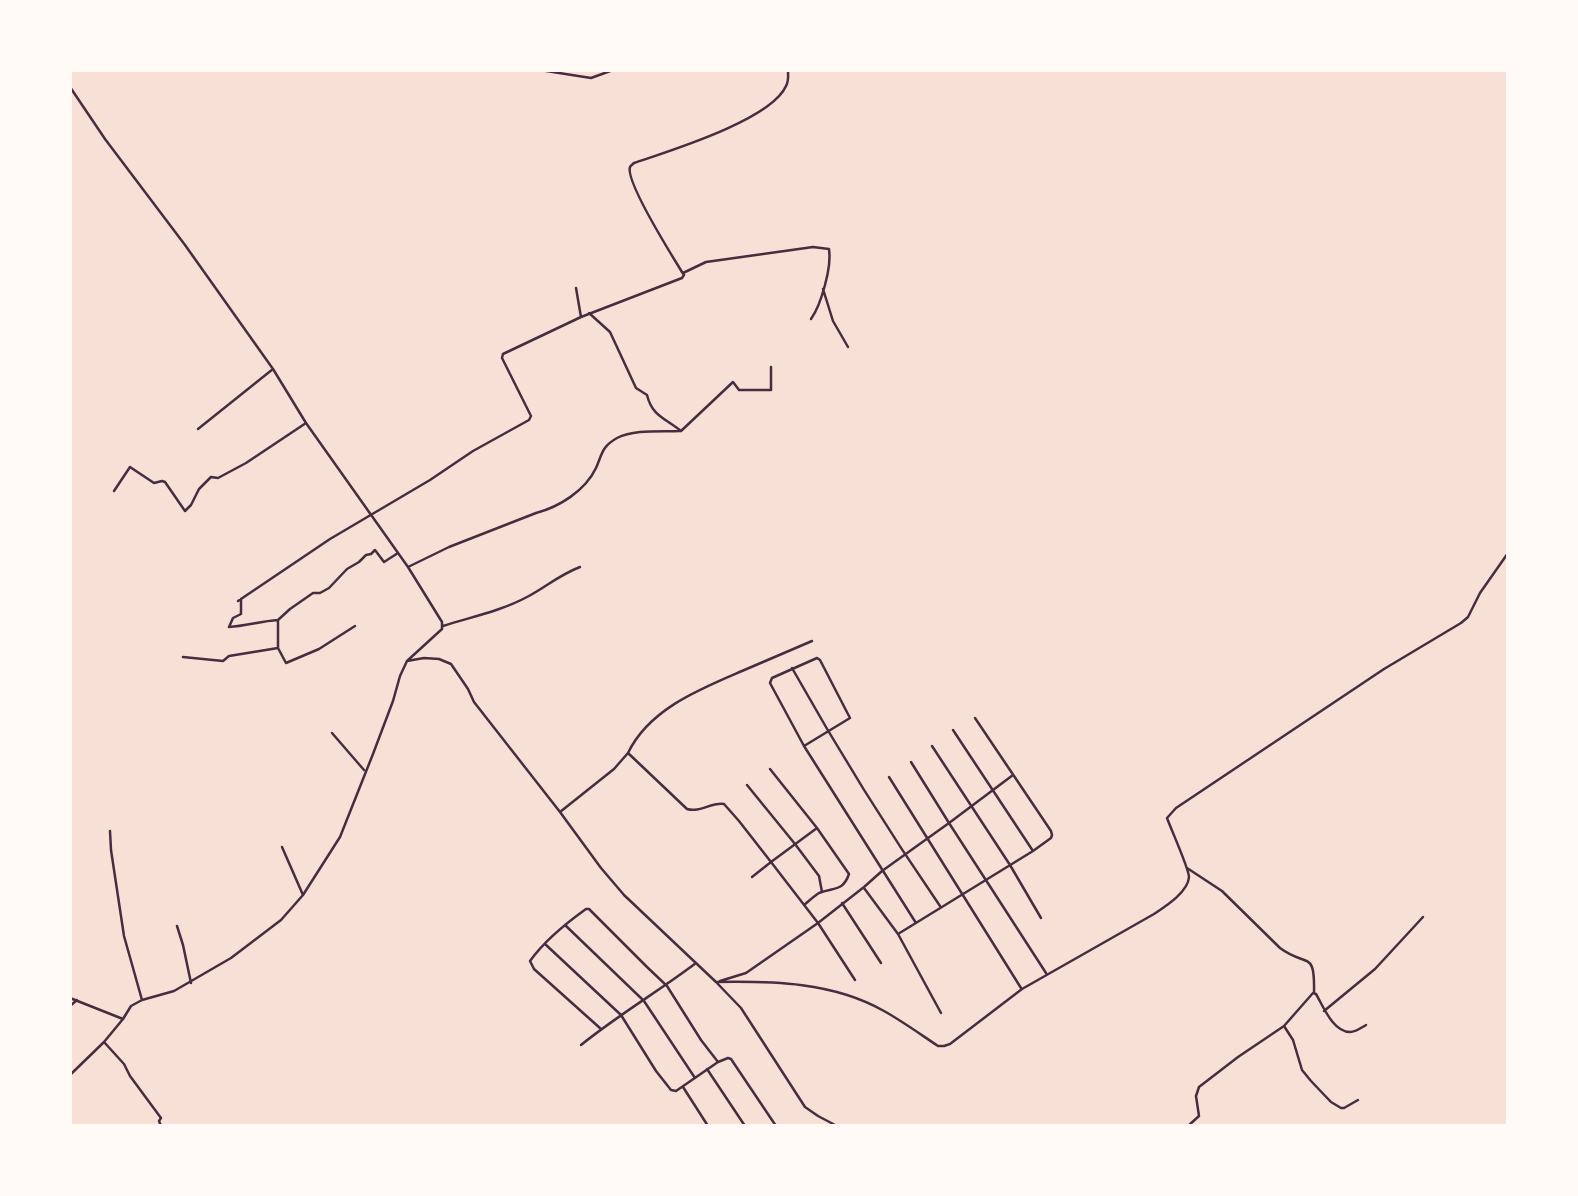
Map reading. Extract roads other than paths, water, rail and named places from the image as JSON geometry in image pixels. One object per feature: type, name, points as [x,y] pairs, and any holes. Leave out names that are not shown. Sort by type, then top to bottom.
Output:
[{"type":"street","points":[[540,70],[591,78],[613,70]]},
{"type":"street","points":[[683,273],[649,217],[630,171],[631,166],[758,113],[782,93],[789,79],[788,70]]},
{"type":"street","points":[[70,86],[105,139],[273,369],[306,423],[408,567],[443,626]]},
{"type":"street","points":[[398,553],[384,562],[375,550],[366,555],[347,569],[329,588],[313,593],[278,620],[229,627],[233,618],[241,614],[239,600],[330,539],[529,420],[531,416],[501,356],[505,353],[589,313],[679,280],[683,273],[706,262],[818,247],[829,249],[830,255],[819,306],[811,318]]},
{"type":"street","points":[[576,288],[581,317]]},
{"type":"street","points":[[823,289],[834,321],[848,347]]},
{"type":"street","points":[[589,313],[610,332],[636,388],[647,395],[654,412],[681,432]]},
{"type":"street","points":[[408,567],[449,547],[561,503],[587,481],[596,469],[601,452],[617,438],[638,433],[681,432],[733,382],[739,390],[771,390],[771,367]]},
{"type":"street","points":[[198,429],[273,369]]},
{"type":"street","points":[[114,491],[130,467],[154,483],[165,482],[185,511],[199,489],[211,477],[218,478],[246,463],[306,423]]},
{"type":"street","points":[[716,982],[764,981],[829,990],[882,1010],[938,1046],[950,1044],[1022,989],[1174,900],[1189,879],[1167,818],[1176,808],[1384,669],[1461,623],[1468,617],[1480,593],[1508,554]]},
{"type":"street","points":[[70,1075],[104,1042],[131,1006],[191,983],[231,958],[281,919],[303,895],[340,837],[407,661],[443,626],[525,598],[564,573],[580,567]]},
{"type":"street","points":[[278,620],[278,648],[286,663],[319,649],[355,626]]},
{"type":"street","points":[[560,812],[614,769],[653,721],[678,702],[812,641]]},
{"type":"street","points":[[183,657],[223,660],[229,656],[278,648]]},
{"type":"street","points":[[804,746],[850,718],[820,660],[814,658],[770,681],[804,746],[916,923]]},
{"type":"street","points":[[407,661],[439,659],[451,664],[474,702],[601,868],[624,895],[741,1008],[805,1107],[836,1126]]},
{"type":"street","points":[[792,668],[828,732],[941,907]]},
{"type":"street","points":[[898,934],[1051,838],[1051,831],[975,718]]},
{"type":"street","points":[[953,730],[1033,850]]},
{"type":"street","points":[[332,733],[365,771]]},
{"type":"street","points":[[932,746],[1010,865],[1041,918]]},
{"type":"street","points":[[628,753],[687,809],[696,810],[724,804],[818,923],[855,980]]},
{"type":"street","points":[[911,762],[1046,974]]},
{"type":"street","points":[[770,769],[849,874],[848,879],[837,889],[822,892],[804,905]]},
{"type":"street","points":[[716,982],[746,973],[818,923],[882,871],[1013,775]]},
{"type":"street","points":[[889,778],[1022,989]]},
{"type":"street","points":[[747,785],[819,876],[822,892]]},
{"type":"street","points":[[752,877],[817,828]]},
{"type":"street","points":[[110,831],[114,878],[124,936],[142,1000]]},
{"type":"street","points":[[282,847],[303,895]]},
{"type":"street","points":[[1187,868],[1222,891],[1280,948],[1310,963],[1315,974],[1314,993],[1284,1026],[1238,1056],[1199,1087],[1196,1096],[1199,1116],[1188,1126]]},
{"type":"street","points":[[864,887],[898,934],[941,1013]]},
{"type":"street","points":[[842,903],[881,963]]},
{"type":"street","points":[[601,1029],[530,964],[545,944],[586,909],[592,910],[667,986],[718,1062]]},
{"type":"street","points":[[1324,1012],[1375,969],[1423,917]]},
{"type":"street","points":[[565,925],[644,1001],[695,1078]]},
{"type":"street","points":[[177,926],[191,983]]},
{"type":"street","points":[[545,944],[621,1015],[671,1090],[676,1091],[683,1087],[718,1062],[731,1059],[776,1126]]},
{"type":"street","points":[[581,1045],[696,964]]},
{"type":"street","points":[[1314,993],[1330,1019],[1347,1031],[1351,1032],[1366,1025]]},
{"type":"street","points":[[70,998],[123,1019]]},
{"type":"street","points":[[70,1006],[76,1000]]},
{"type":"street","points":[[1284,1026],[1293,1041],[1302,1070],[1311,1081],[1338,1107],[1344,1108],[1358,1100]]},
{"type":"street","points":[[104,1042],[124,1063],[130,1076],[161,1118],[161,1126]]},
{"type":"street","points":[[707,1069],[745,1126]]},
{"type":"street","points":[[683,1087],[709,1126]]}]
